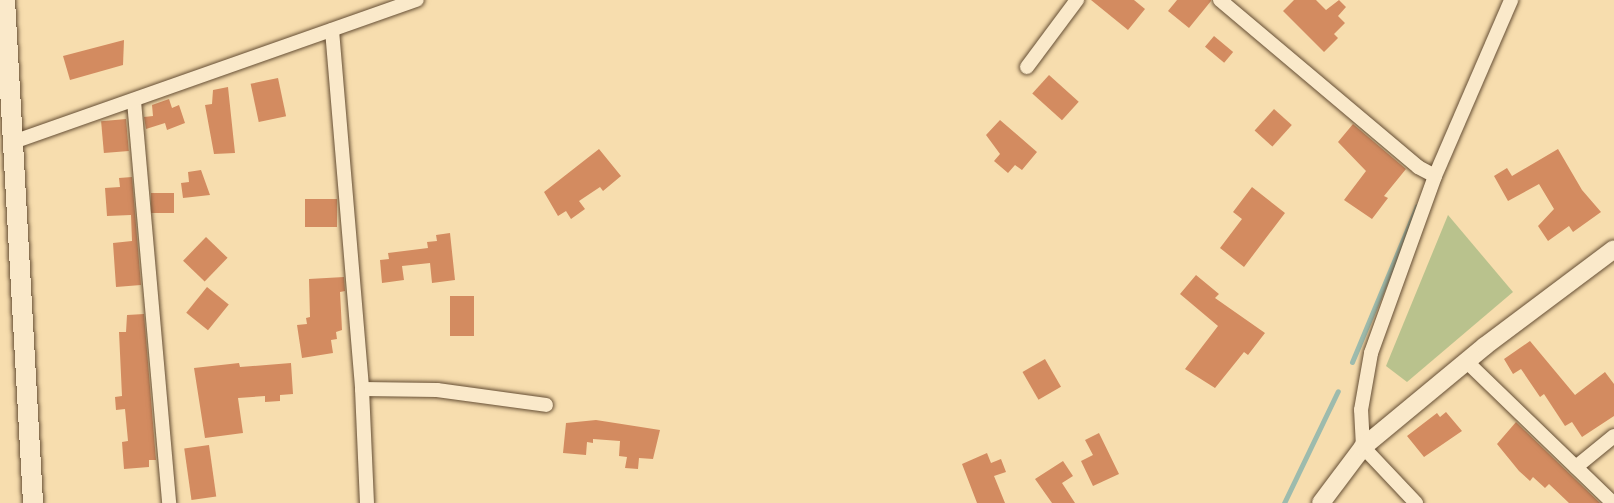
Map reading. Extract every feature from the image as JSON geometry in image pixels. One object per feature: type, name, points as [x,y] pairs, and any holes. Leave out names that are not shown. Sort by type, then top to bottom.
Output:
[{"type":"main road","points":[[5,0],[13,142],[7,168],[33,503]]},
{"type":"street","points":[[13,142],[134,101],[245,58],[417,0]]},
{"type":"street","points":[[1027,67],[1077,0]]},
{"type":"street","points":[[1220,0],[1418,167],[1435,176]]},
{"type":"street","points":[[1416,503],[1363,447],[1361,410],[1371,353],[1435,176],[1511,0]]},
{"type":"street","points":[[332,30],[362,389],[367,503]]},
{"type":"street","points":[[134,101],[169,503]]},
{"type":"street","points":[[1321,503],[1363,447],[1466,361],[1614,249]]},
{"type":"street","points":[[1466,361],[1613,503]]},
{"type":"street","points":[[362,389],[436,390],[546,405]]},
{"type":"street","points":[[1576,467],[1614,436]]},
{"type":"green space","points":[[1448,215],[1513,292],[1407,382],[1386,366]]},
{"type":"building","points":[[1091,0],[1134,0],[1145,9],[1128,30]]},
{"type":"building","points":[[1177,0],[1211,1],[1189,28],[1168,11]]},
{"type":"building","points":[[1294,0],[1316,0],[1326,10],[1339,0],[1346,7],[1338,16],[1345,23],[1334,34],[1338,38],[1324,52],[1283,11]]},
{"type":"building","points":[[1214,36],[1233,52],[1224,63],[1205,47]]},
{"type":"building","points":[[124,40],[123,65],[70,80],[63,56]]},
{"type":"building","points":[[1049,75],[1079,102],[1062,120],[1032,94]]},
{"type":"building","points":[[278,78],[286,116],[259,122],[251,84]]},
{"type":"building","points":[[228,87],[235,153],[214,154],[205,105],[212,104],[213,90]]},
{"type":"building","points":[[169,99],[172,108],[179,105],[185,123],[167,130],[165,123],[146,129],[144,117],[153,116],[152,105]]},
{"type":"building","points":[[1274,109],[1292,125],[1272,147],[1255,131]]},
{"type":"building","points":[[126,119],[129,151],[104,153],[101,121]]},
{"type":"building","points":[[1000,120],[1037,152],[1022,170],[1015,165],[1008,173],[994,161],[1000,154],[986,135]]},
{"type":"building","points":[[1353,124],[1406,169],[1384,196],[1388,198],[1372,219],[1344,200],[1366,171],[1338,142]]},
{"type":"building","points":[[599,149],[621,176],[603,191],[600,187],[579,201],[585,209],[571,219],[566,211],[558,216],[544,192]]},
{"type":"building","points":[[1558,149],[1582,190],[1601,212],[1573,232],[1569,226],[1548,241],[1538,226],[1554,209],[1539,184],[1508,201],[1494,176],[1507,168],[1512,176]]},
{"type":"building","points":[[201,170],[210,195],[183,198],[181,183],[189,182],[188,172]]},
{"type":"building","points":[[132,177],[141,285],[116,287],[113,243],[132,241],[131,215],[107,216],[105,188],[120,187],[119,178]]},
{"type":"building","points":[[1252,187],[1285,213],[1244,267],[1220,248],[1242,219],[1233,212]]},
{"type":"building","points":[[151,193],[174,193],[174,213],[151,213]]},
{"type":"building","points":[[305,199],[337,199],[337,227],[305,227]]},
{"type":"building","points":[[450,233],[455,280],[432,283],[430,263],[402,266],[404,280],[382,283],[380,260],[389,259],[388,253],[428,248],[427,242],[437,241],[436,235]]},
{"type":"building","points":[[206,237],[228,258],[205,282],[183,261]]},
{"type":"building","points":[[1196,275],[1219,294],[1215,298],[1265,333],[1248,355],[1244,352],[1215,388],[1185,369],[1218,326],[1180,294]]},
{"type":"building","points":[[344,277],[345,291],[340,292],[342,330],[336,332],[337,339],[331,340],[333,353],[302,358],[297,325],[307,324],[306,318],[310,317],[309,279]]},
{"type":"building","points":[[207,287],[229,305],[208,330],[186,313]]},
{"type":"building","points":[[450,296],[474,296],[474,336],[450,336]]},
{"type":"building","points":[[144,314],[156,460],[149,460],[149,467],[124,469],[122,442],[128,441],[125,409],[116,410],[115,397],[122,396],[119,332],[126,332],[127,315]]},
{"type":"building","points":[[1530,341],[1575,395],[1605,372],[1614,384],[1614,416],[1582,437],[1572,422],[1565,426],[1544,394],[1540,397],[1521,369],[1513,374],[1504,359]]},
{"type":"building","points":[[1045,359],[1061,387],[1038,400],[1022,372]]},
{"type":"building","points":[[239,363],[240,367],[291,363],[293,394],[280,395],[280,401],[265,402],[265,396],[238,398],[243,433],[205,438],[194,368]]},
{"type":"building","points":[[1446,412],[1462,431],[1424,457],[1407,436],[1437,413],[1440,417]]},
{"type":"building","points":[[596,420],[660,430],[653,459],[639,458],[638,469],[625,468],[627,457],[619,456],[620,441],[593,439],[593,443],[587,442],[586,455],[563,453],[566,423]]},
{"type":"building","points":[[1516,422],[1600,503],[1569,503],[1549,484],[1545,488],[1533,477],[1530,481],[1519,471],[1497,444]]},
{"type":"building","points":[[1099,433],[1119,474],[1093,486],[1081,461],[1093,455],[1085,440]]},
{"type":"building","points":[[209,445],[216,496],[191,500],[184,448]]},
{"type":"building","points":[[987,453],[991,463],[1001,459],[1006,472],[994,476],[1005,503],[977,503],[962,464]]},
{"type":"building","points":[[1063,461],[1073,476],[1062,483],[1075,503],[1052,503],[1035,479]]},
{"type":"waterway","points":[[1352,362],[1417,206]]},
{"type":"waterway","points":[[1284,503],[1338,391]]}]
